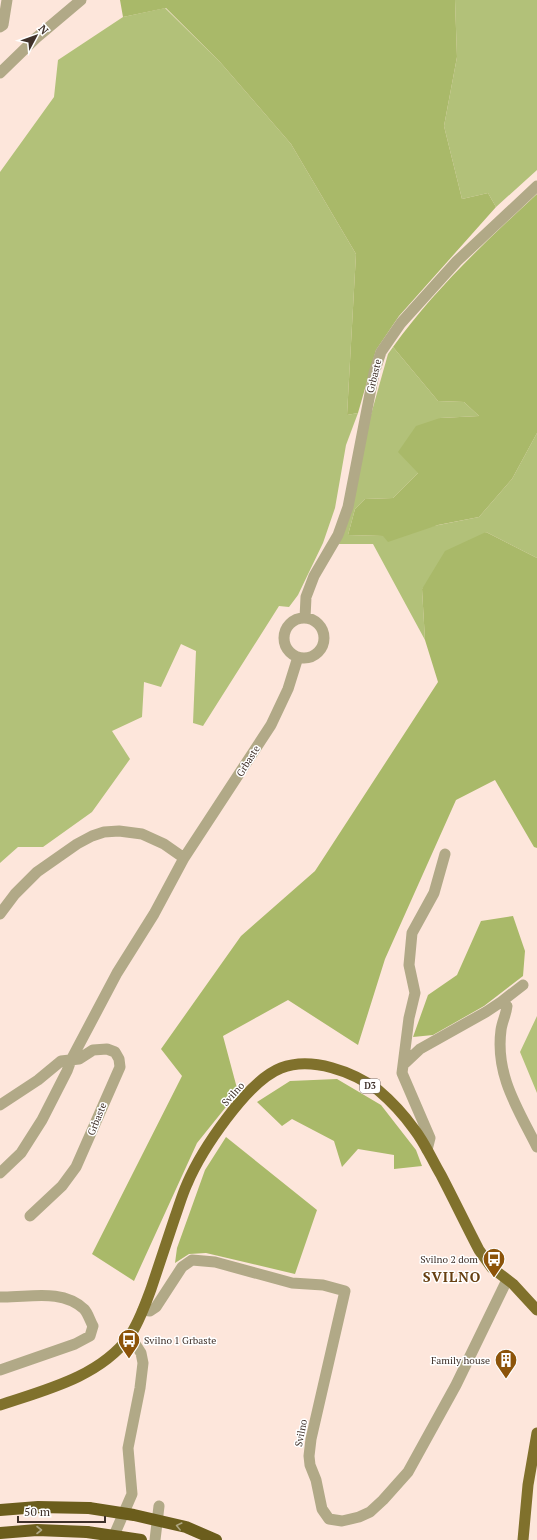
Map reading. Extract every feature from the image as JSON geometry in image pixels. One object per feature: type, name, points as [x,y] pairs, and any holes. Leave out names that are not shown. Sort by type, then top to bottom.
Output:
[{"type":"highway","points":[[0,1510],[38,1507],[89,1508],[134,1515],[186,1527],[216,1540]]},
{"type":"highway","points":[[0,1533],[37,1530],[87,1532],[141,1540]]},
{"type":"main road","name":"Svilno","points":[[0,1406],[68,1382],[89,1371],[112,1356],[130,1336],[143,1310],[186,1185],[205,1149],[229,1116],[251,1090],[273,1072],[282,1067],[304,1063],[334,1068],[353,1076],[377,1090],[398,1109],[414,1129],[427,1150],[479,1250],[492,1268],[525,1296],[537,1310]]},
{"type":"main road","points":[[523,1540],[528,1485],[537,1432]]},
{"type":"street","points":[[0,28],[3,24],[7,0]]},
{"type":"street","points":[[0,73],[36,38],[81,0]]},
{"type":"street","name":"Grbaste","points":[[305,618],[306,597],[314,576],[338,534],[348,507],[374,374],[381,352],[400,324],[458,261],[537,186]]},
{"type":"street","points":[[305,618],[312,619],[322,628],[324,642],[318,653],[312,657],[305,658],[292,654],[288,650],[284,638],[288,626],[293,621],[305,618]]},
{"type":"street","name":"Grbaste","points":[[0,1173],[21,1153],[42,1120],[71,1060],[117,972],[154,914],[184,858],[271,724],[288,689],[298,657]]},
{"type":"street","points":[[0,914],[15,894],[37,872],[77,844],[98,834],[119,831],[142,834],[164,844],[184,858]]},
{"type":"street","name":"Svilno","points":[[427,1150],[430,1138],[402,1073],[408,1026],[415,993],[409,965],[412,933],[434,892],[445,854]]},
{"type":"street","points":[[403,1065],[420,1049],[486,1012],[522,985]]},
{"type":"street","points":[[501,1002],[507,1006],[501,1029],[500,1042],[500,1059],[505,1082],[537,1147]]},
{"type":"street","name":"Grbaste","points":[[0,1105],[32,1084],[61,1061],[79,1059],[93,1050],[107,1049],[115,1052],[119,1059],[120,1068],[76,1167],[62,1186],[30,1216]]},
{"type":"street","name":"Svilno","points":[[143,1310],[150,1311],[156,1307],[182,1267],[192,1260],[215,1262],[292,1283],[323,1285],[345,1291],[311,1439],[309,1456],[322,1509],[329,1519],[342,1521],[359,1517],[370,1512],[408,1472],[456,1385],[507,1280]]},
{"type":"street","points":[[0,1297],[52,1295],[73,1302],[85,1310],[93,1326],[90,1336],[75,1344],[0,1370]]},
{"type":"street","points":[[112,1540],[132,1494],[128,1448],[140,1388],[142,1363],[141,1353],[130,1336]]},
{"type":"street","points":[[155,1540],[159,1506]]},
{"type":"green space","points":[[120,0],[455,0],[457,57],[444,126],[462,199],[488,193],[496,207],[399,316],[376,350],[358,413],[347,415],[356,254],[291,144],[220,62],[166,8],[123,17]]},
{"type":"green space","points":[[455,0],[537,0],[537,170],[496,207],[488,193],[462,199],[444,126],[457,57]]},
{"type":"green space","points":[[165,8],[220,62],[291,144],[356,254],[347,415],[358,413],[346,445],[335,508],[323,543],[298,595],[289,607],[279,606],[203,726],[193,723],[196,651],[181,644],[161,687],[144,682],[142,717],[112,731],[130,759],[92,812],[43,847],[18,847],[0,863],[0,172],[54,97],[58,60],[123,17]]},
{"type":"green space","points":[[537,194],[537,433],[512,479],[479,517],[438,525],[388,542],[383,536],[348,535],[355,509],[365,499],[393,498],[418,473],[398,452],[416,426],[440,418],[479,416],[464,402],[438,401],[393,347],[425,306],[443,286],[479,248]]},
{"type":"green space","points":[[393,347],[438,401],[464,402],[479,416],[440,418],[418,473],[393,498],[365,499],[355,509],[348,535],[383,536],[479,517],[512,479],[537,433],[537,558],[486,532],[422,589],[425,640],[373,544],[339,544],[370,418],[388,354]]},
{"type":"green space","points":[[486,532],[537,558],[537,848],[534,847],[495,780],[456,800],[385,959],[358,1045],[288,1000],[223,1036],[238,1092],[197,1143],[134,1281],[92,1254],[182,1076],[161,1049],[241,936],[315,871],[438,682],[425,640],[422,589],[445,551]]},
{"type":"green space","points":[[513,916],[525,951],[523,976],[484,1006],[433,1035],[413,1037],[428,995],[457,975],[481,921]]},
{"type":"green space","points":[[537,1016],[537,1093],[520,1052]]},
{"type":"green space","points":[[337,1079],[381,1105],[416,1150],[422,1166],[394,1169],[394,1155],[358,1149],[342,1167],[334,1141],[292,1119],[282,1126],[257,1102],[290,1081]]},
{"type":"green space","points":[[226,1137],[317,1210],[295,1274],[206,1253],[189,1254],[175,1263],[177,1248],[205,1170]]},
{"type":"place","name":"Svilno 2 dom","points":[[494,1278]]},
{"type":"place","name":"Svilno 1 Grbaste","points":[[129,1360]]},
{"type":"place","name":"Family house","points":[[506,1380]]},
{"type":"district","name":"SVILNO","points":[[452,1276]]}]
